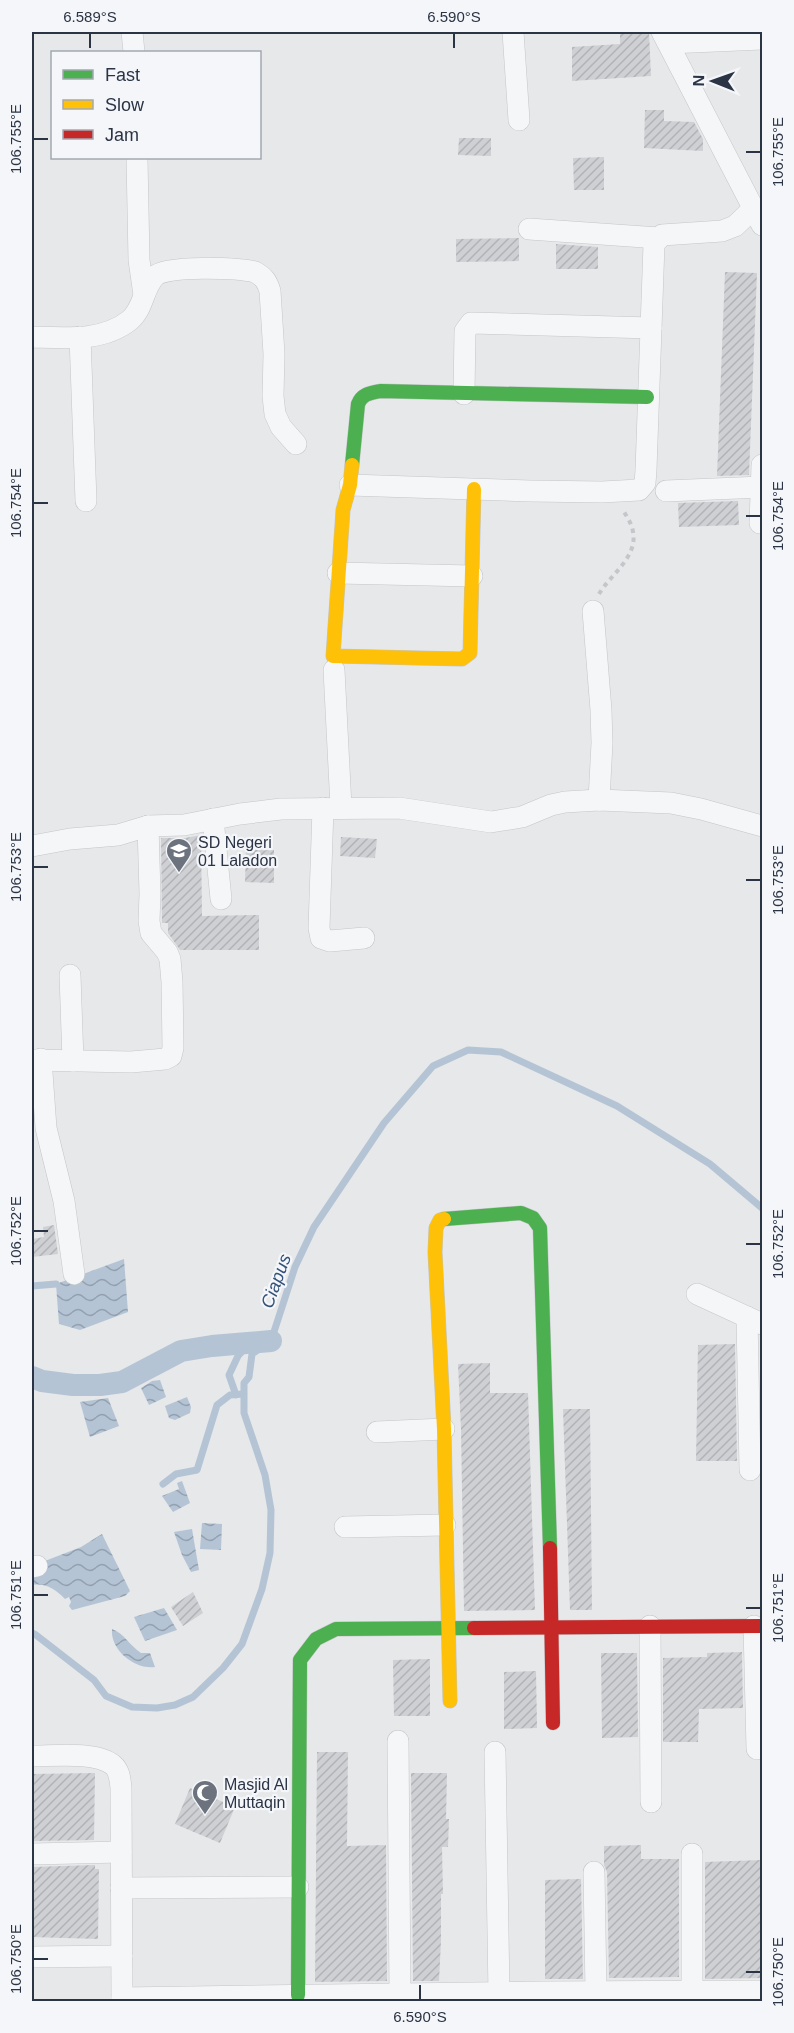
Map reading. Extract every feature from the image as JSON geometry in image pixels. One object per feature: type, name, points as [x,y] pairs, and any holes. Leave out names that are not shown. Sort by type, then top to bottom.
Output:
[{"type":"street","points":[[132,32],[134,51]]},
{"type":"street","points":[[513,32],[519,120]]},
{"type":"street","points":[[350,485],[620,492],[639,490],[645,483],[654,244],[662,235],[722,231],[758,217],[665,37],[762,39]]},
{"type":"street","points":[[136,159],[139,260],[144,295]]},
{"type":"street","points":[[529,229],[658,238]]},
{"type":"street","points":[[32,337],[90,336],[114,328],[131,319],[137,312],[156,274],[168,269],[248,270],[262,276],[267,282],[272,309],[275,414],[281,427],[296,444]]},
{"type":"street","points":[[464,393],[465,331],[471,323],[651,328]]},
{"type":"street","points":[[80,337],[86,501]]},
{"type":"street","points":[[474,489],[470,653],[462,659],[333,656],[343,510],[350,485],[359,398],[365,394],[380,391],[647,398]]},
{"type":"street","points":[[760,523],[762,465]]},
{"type":"street","points":[[666,491],[762,487]]},
{"type":"street","points":[[338,573],[472,576]]},
{"type":"street","points":[[593,611],[601,710],[599,800]]},
{"type":"street","points":[[334,670],[332,807],[319,928],[321,938],[330,941],[364,938]]},
{"type":"street","points":[[32,846],[70,839],[118,835],[148,826],[183,825],[258,811],[332,807],[411,809],[491,822],[512,820],[565,802],[599,800],[671,803],[762,826]]},
{"type":"street","points":[[213,819],[221,899]]},
{"type":"street","points":[[74,1274],[64,1201],[46,1128],[36,1060],[131,1062],[165,1059],[171,1056],[173,1048],[170,959],[151,933],[149,921],[148,826]]},
{"type":"street","points":[[69,975],[73,1061]]},
{"type":"street","points":[[450,1701],[444,1429],[435,1240],[440,1220],[449,1216],[529,1214],[536,1218],[540,1228],[553,1627],[553,1723]]},
{"type":"street","points":[[697,1294],[755,1321],[750,1470]]},
{"type":"street","points":[[377,1432],[444,1429]]},
{"type":"street","points":[[345,1527],[445,1525]]},
{"type":"street","points":[[650,1626],[651,1802]]},
{"type":"street","points":[[310,1998],[298,1887],[300,1660],[316,1639],[336,1629],[758,1626],[757,1749]]},
{"type":"street","points":[[398,1740],[410,1996]]},
{"type":"street","points":[[495,1752],[500,1993]]},
{"type":"street","points":[[32,1756],[91,1757],[114,1766],[119,1775],[121,1788],[122,2000],[596,1991],[692,1996],[762,1991]]},
{"type":"street","points":[[32,1854],[121,1852]]},
{"type":"street","points":[[692,1854],[692,1996]]},
{"type":"street","points":[[594,1872],[596,1991]]},
{"type":"street","points":[[121,1888],[298,1887]]},
{"type":"street","points":[[32,1957],[122,1956]]},
{"type":"path","points":[[593,611],[598,596],[607,581],[625,561],[634,541],[630,522],[621,507],[620,492]]},
{"type":"water","points":[[124,1259],[128,1312],[80,1330],[59,1324],[56,1284]]},
{"type":"water","points":[[160,1380],[166,1397],[149,1405],[141,1388],[152,1381]]},
{"type":"water","points":[[187,1397],[191,1407],[190,1413],[175,1420],[169,1418],[165,1406]]},
{"type":"water","points":[[108,1398],[119,1426],[90,1437],[80,1402]]},
{"type":"water","points":[[182,1481],[190,1503],[173,1512],[162,1496],[179,1489],[177,1483]]},
{"type":"water","points":[[202,1523],[222,1524],[221,1550],[200,1549]]},
{"type":"water","points":[[192,1529],[199,1570],[191,1572],[174,1532]]},
{"type":"water","points":[[102,1534],[130,1591],[125,1596],[72,1610],[69,1606],[71,1602],[69,1597],[65,1599],[46,1586],[32,1585],[32,1566],[81,1547]]},
{"type":"water","points":[[164,1608],[177,1630],[145,1641],[134,1617]]},
{"type":"water","points":[[112,1629],[120,1633],[141,1653],[150,1653],[155,1667],[140,1665],[125,1657],[115,1644]]},
{"type":"building","points":[[620,32],[649,32],[651,76],[572,81],[572,47],[620,44]]},
{"type":"building","points":[[645,110],[664,110],[664,121],[694,122],[703,139],[703,151],[644,148]]},
{"type":"building","points":[[459,138],[491,138],[491,156],[458,155]]},
{"type":"building","points":[[604,157],[604,190],[574,190],[573,158]]},
{"type":"building","points":[[519,238],[519,261],[456,262],[456,239]]},
{"type":"building","points":[[556,244],[598,247],[598,269],[556,269]]},
{"type":"building","points":[[725,272],[757,273],[749,475],[717,476]]},
{"type":"building","points":[[738,501],[739,525],[679,527],[678,503]]},
{"type":"building","name":"SD Negeri 01 Laladon","points":[[201,835],[202,916],[259,915],[259,950],[180,950],[168,933],[168,923],[162,923],[161,838]]},
{"type":"building","points":[[341,837],[377,839],[375,858],[340,856]]},
{"type":"building","points":[[246,849],[274,850],[274,883],[245,882]]},
{"type":"building","points":[[54,1225],[58,1254],[32,1257],[32,1239],[44,1237],[43,1227]]},
{"type":"building","points":[[735,1344],[737,1461],[696,1461],[698,1345]]},
{"type":"building","points":[[490,1363],[490,1393],[528,1393],[535,1610],[464,1611],[458,1364]]},
{"type":"building","points":[[563,1409],[590,1409],[592,1610],[570,1610]]},
{"type":"building","points":[[193,1592],[203,1613],[183,1626],[171,1607]]},
{"type":"building","points":[[742,1652],[743,1708],[699,1709],[698,1742],[663,1742],[663,1658],[707,1657],[707,1653]]},
{"type":"building","points":[[601,1653],[637,1653],[638,1737],[602,1738]]},
{"type":"building","points":[[430,1659],[430,1716],[394,1716],[393,1660]]},
{"type":"building","points":[[536,1671],[537,1728],[504,1729],[504,1672]]},
{"type":"building","points":[[317,1752],[348,1752],[347,1846],[386,1845],[387,1981],[315,1982]]},
{"type":"building","points":[[95,1773],[94,1840],[32,1841],[32,1774]]},
{"type":"building","points":[[411,1773],[447,1773],[448,1847],[442,1847],[443,1894],[441,1894],[439,1981],[413,1981]]},
{"type":"building","name":"Masjid Al Muttaqin","points":[[190,1788],[235,1807],[220,1843],[175,1824]]},
{"type":"building","points":[[641,1845],[641,1859],[679,1859],[679,1977],[609,1978],[607,1872],[604,1865],[604,1846]]},
{"type":"building","points":[[762,1860],[762,1978],[705,1979],[705,1862]]},
{"type":"building","points":[[95,1865],[95,1869],[99,1869],[98,1939],[32,1937],[32,1867]]},
{"type":"building","points":[[581,1879],[583,1979],[545,1979],[545,1880]]},
{"type":"waterway","name":"Ciapus","points":[[32,1633],[94,1680],[106,1696],[132,1707],[157,1708],[175,1705],[193,1697],[223,1668],[242,1644],[262,1589],[270,1553],[271,1510],[265,1475],[244,1413],[244,1383],[249,1377],[252,1354],[271,1341],[295,1267],[314,1227],[384,1123],[433,1066],[468,1050],[501,1052],[617,1106],[710,1164],[762,1208]]},
{"type":"waterway","points":[[32,1286],[56,1284]]},
{"type":"waterway","points":[[32,1377],[42,1381],[73,1385],[122,1382],[181,1351],[271,1341]]},
{"type":"waterway","points":[[236,1395],[229,1375],[238,1356],[249,1344]]},
{"type":"waterway","points":[[163,1484],[176,1474],[197,1470],[217,1405],[230,1395],[243,1394]]},
{"type":"traffic: fast","points":[[352,465],[358,404],[364,396],[373,392],[647,397]]},
{"type":"traffic: fast","points":[[444,1219],[521,1213],[533,1218],[540,1228],[550,1548]]},
{"type":"traffic: fast","points":[[298,1995],[300,1660],[316,1639],[336,1629],[474,1628]]},
{"type":"traffic: slow","points":[[352,465],[350,485],[343,510],[333,656],[462,659],[470,653],[474,489]]},
{"type":"traffic: slow","points":[[444,1219],[440,1220],[436,1228],[435,1252],[444,1429],[450,1701]]},
{"type":"traffic: jam","points":[[550,1548],[553,1723]]},
{"type":"traffic: jam","points":[[474,1628],[762,1626]]},
{"type":"place","name":"SD Negeri 01 Laladon","points":[[179,874]]},
{"type":"place","name":"Masjid Al Muttaqin","points":[[205,1816]]}]
